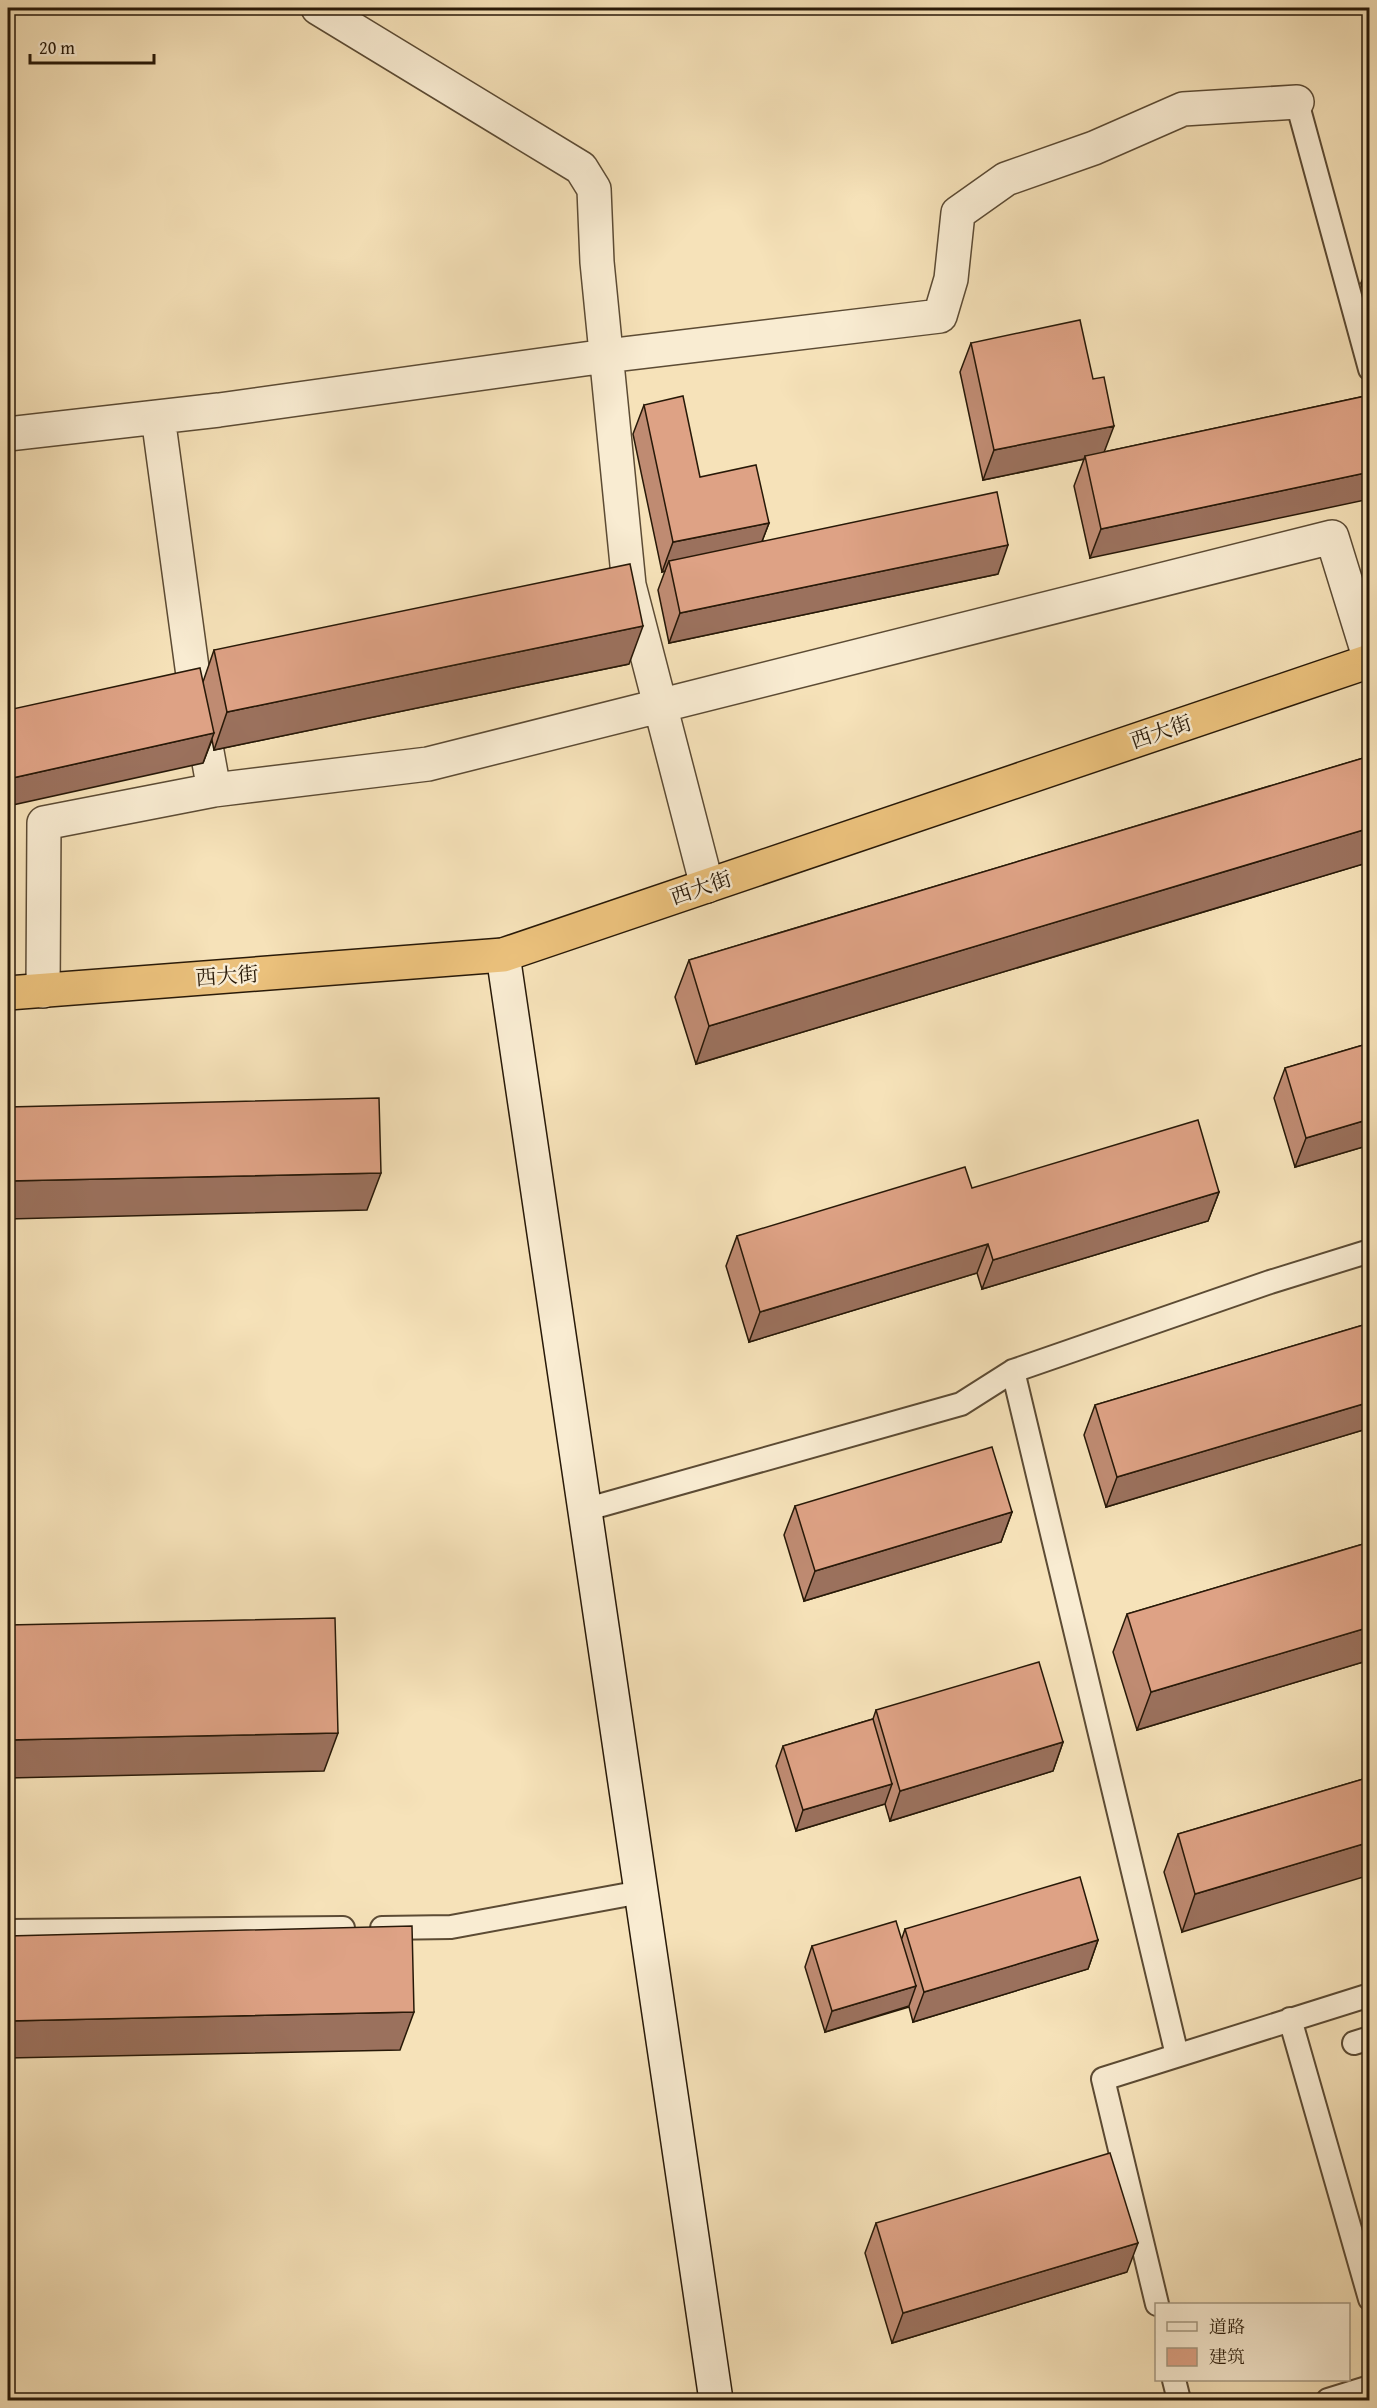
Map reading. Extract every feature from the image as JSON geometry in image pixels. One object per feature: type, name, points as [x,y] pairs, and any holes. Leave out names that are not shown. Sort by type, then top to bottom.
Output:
[{"type":"highway","name":"西大街","points":[[8,993],[502,955],[1370,661]]},
{"type":"street","points":[[318,8],[581,168],[594,189],[597,262],[629,585],[707,886]]},
{"type":"street","points":[[8,434],[158,417],[606,356],[940,316],[951,279],[958,213],[1006,179],[1094,148],[1183,109],[1297,102]]},
{"type":"street","points":[[158,417],[193,675],[214,790]]},
{"type":"street","points":[[43,991],[44,823],[214,790],[428,764],[1332,537],[1370,661]]},
{"type":"street","points":[[502,955],[716,2400]]},
{"type":"lane","points":[[1297,102],[1370,369]]},
{"type":"lane","points":[[584,1510],[961,1404],[1013,1371],[1270,1282],[1370,1251]]},
{"type":"lane","points":[[1013,1371],[1177,2055]]},
{"type":"lane","points":[[8,1931],[450,1927],[641,1892]]},
{"type":"lane","points":[[1157,2303],[1103,2079],[1370,1995]]},
{"type":"lane","points":[[1290,2019],[1370,2299]]},
{"type":"lane","points":[[1174,2381],[1179,2400]]},
{"type":"lane","points":[[1328,2400],[1370,2387]]},
{"type":"building","points":[[1080,320],[1093,379],[1104,377],[1114,426],[994,450],[971,343]]},
{"type":"building","points":[[1370,395],[1370,472],[1101,529],[1085,456]]},
{"type":"building","points":[[683,396],[700,477],[756,465],[769,523],[673,542],[644,405]]},
{"type":"building","points":[[997,492],[1008,545],[680,613],[669,561]]},
{"type":"building","points":[[630,564],[643,626],[227,712],[214,650]]},
{"type":"building","points":[[200,668],[214,733],[8,779],[8,710]]},
{"type":"building","points":[[1370,756],[1370,828],[709,1026],[689,960]]},
{"type":"building","points":[[1370,1043],[1370,1119],[1306,1138],[1285,1068]]},
{"type":"building","points":[[379,1098],[381,1173],[8,1181],[8,1107]]},
{"type":"building","points":[[1198,1120],[1219,1192],[993,1260],[988,1244],[760,1312],[737,1236],[965,1167],[972,1188]]},
{"type":"building","points":[[1370,1323],[1370,1402],[1117,1477],[1095,1405]]},
{"type":"building","points":[[992,1447],[1012,1512],[815,1571],[795,1506]]},
{"type":"building","points":[[1370,1542],[1370,1627],[1151,1692],[1127,1614]]},
{"type":"building","points":[[335,1618],[338,1733],[8,1740],[8,1625]]},
{"type":"building","points":[[1039,1662],[1063,1742],[900,1791],[876,1710]]},
{"type":"building","points":[[873,1719],[892,1784],[803,1810],[783,1746]]},
{"type":"building","points":[[1370,1777],[1370,1842],[1195,1894],[1178,1834]]},
{"type":"building","points":[[1080,1877],[1098,1940],[924,1992],[905,1929]]},
{"type":"building","points":[[896,1921],[916,1986],[832,2011],[812,1946]]},
{"type":"building","points":[[412,1926],[414,2012],[8,2021],[8,1936]]},
{"type":"building","points":[[1110,2153],[1138,2243],[903,2313],[876,2223]]}]
